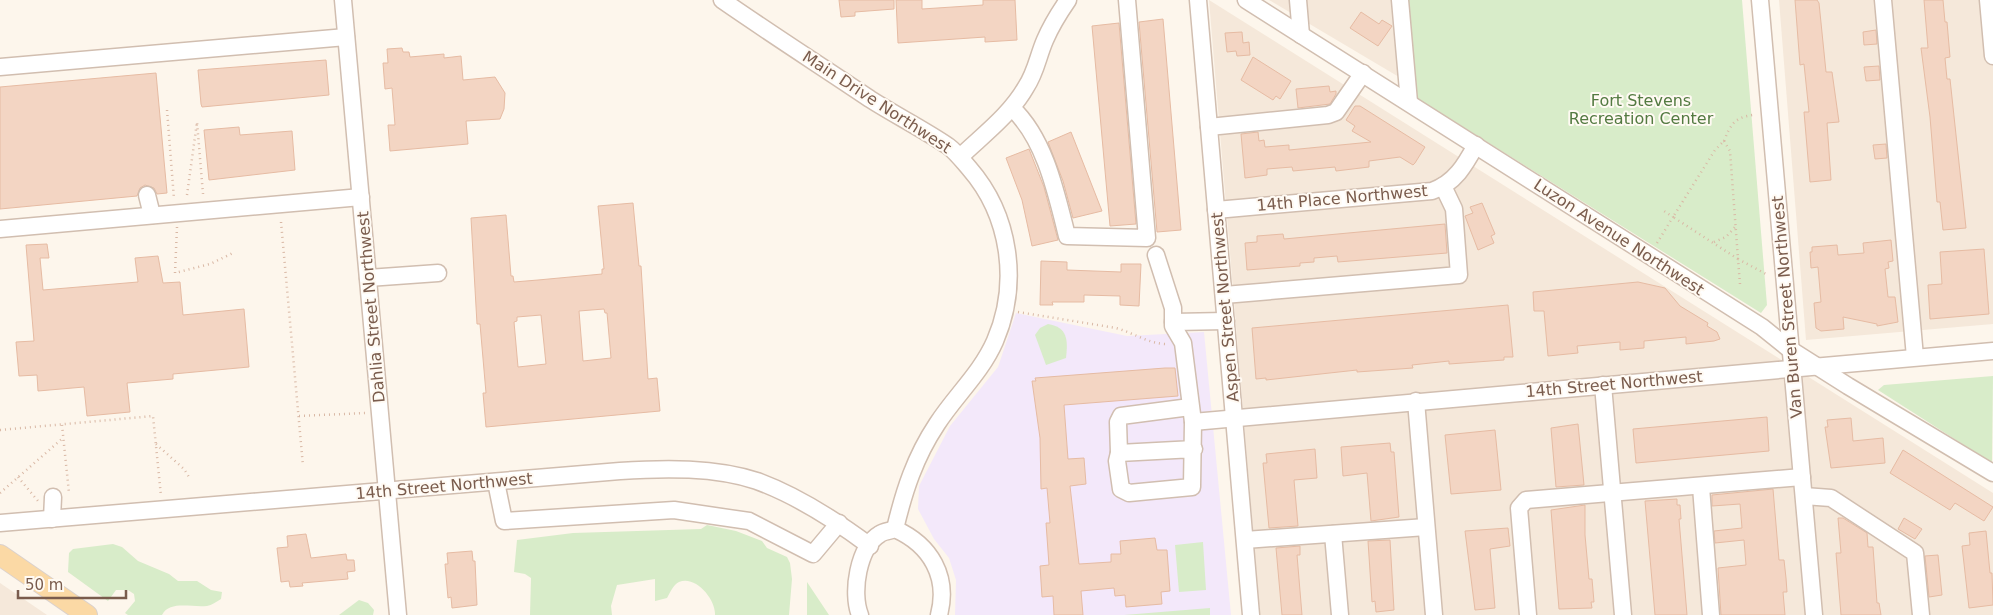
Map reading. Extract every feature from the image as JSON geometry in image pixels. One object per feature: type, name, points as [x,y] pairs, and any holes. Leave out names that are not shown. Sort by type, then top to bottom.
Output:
[{"type":"main road","points":[[0,555],[87,615]]},
{"type":"street","name":"Dahlia Street Northwest","points":[[343,0],[398,615]]},
{"type":"street","name":"Main Drive Northwest","points":[[722,0],[869,98],[949,147],[983,184],[1002,222],[1008,264],[1008,297],[1000,329],[986,359],[937,424],[913,468],[902,497],[896,529]]},
{"type":"street","points":[[960,157],[1012,108],[1038,65],[1044,42],[1057,14],[1068,0]]},
{"type":"street","points":[[1012,108],[1031,129],[1055,189],[1067,236],[1146,238],[1127,0]]},
{"type":"street","name":"Aspen Street Northwest","points":[[1198,0],[1251,615]]},
{"type":"street","name":"Luzon Avenue Northwest","points":[[1246,0],[1762,328],[1791,349],[1993,473]]},
{"type":"street","points":[[1298,0],[1301,35]]},
{"type":"street","points":[[1400,0],[1409,102]]},
{"type":"street","name":"Van Buren Street Northwest","points":[[1760,0],[1814,615]]},
{"type":"street","points":[[1883,0],[1915,358]]},
{"type":"street","points":[[1988,0],[1993,56]]},
{"type":"street","points":[[0,67],[346,37]]},
{"type":"street","points":[[1209,127],[1328,115],[1336,112],[1363,73]]},
{"type":"street","name":"14th Place Northwest","points":[[1216,210],[1427,192],[1443,186],[1459,173],[1476,146]]},
{"type":"street","points":[[1224,295],[1459,274],[1454,209],[1443,186]]},
{"type":"street","points":[[147,195],[152,214]]},
{"type":"street","points":[[0,229],[152,214],[361,197]]},
{"type":"street","points":[[1156,255],[1173,308],[1173,322],[1183,343],[1192,414],[1194,449],[1192,487],[1129,493],[1122,488],[1117,461],[1119,453],[1194,449]]},
{"type":"street","points":[[368,278],[438,273]]},
{"type":"street","points":[[1173,322],[1226,321]]},
{"type":"street","name":"14th Street Northwest","points":[[1119,453],[1118,422],[1121,416],[1192,414],[1235,417],[1993,351]]},
{"type":"street","points":[[1603,385],[1623,615]]},
{"type":"street","points":[[1416,401],[1434,615]]},
{"type":"street","name":"14th Street Northwest","points":[[0,523],[635,470],[712,472],[762,483],[797,499],[839,523],[870,546]]},
{"type":"street","points":[[1528,615],[1520,504],[1535,499],[1701,487],[1802,477]]},
{"type":"street","points":[[496,482],[504,522],[674,510],[749,520],[813,554],[839,523]]},
{"type":"street","points":[[1701,487],[1711,615]]},
{"type":"street","points":[[47,519],[53,496]]},
{"type":"street","points":[[1804,496],[1831,498],[1915,553],[1920,615]]},
{"type":"street","points":[[1245,540],[1426,527]]},
{"type":"street","points":[[860,615],[856,599],[858,571],[870,546],[879,534],[896,529],[909,535],[921,545],[938,568],[943,586],[943,599],[939,615]]},
{"type":"street","points":[[1333,534],[1340,615]]},
{"type":"path","points":[[167,110],[175,206]]},
{"type":"path","points":[[1657,242],[1715,150],[1724,140],[1732,122],[1740,117],[1753,115]]},
{"type":"path","points":[[187,195],[197,122],[203,194]]},
{"type":"path","points":[[1724,140],[1730,151],[1740,284]]},
{"type":"path","points":[[1661,209],[1766,274]]},
{"type":"path","points":[[281,222],[303,466]]},
{"type":"path","points":[[177,225],[175,273],[210,264],[233,252]]},
{"type":"path","points":[[1712,242],[1726,237],[1736,226]]},
{"type":"path","points":[[1014,311],[1116,328],[1131,332],[1151,343],[1166,344]]},
{"type":"path","points":[[299,416],[366,413]]},
{"type":"path","points":[[0,430],[153,416],[163,510]]},
{"type":"path","points":[[62,425],[71,518]]},
{"type":"path","points":[[0,493],[63,438]]},
{"type":"path","points":[[156,444],[184,469],[189,477]]},
{"type":"path","points":[[18,478],[41,505],[47,519]]},
{"type":"shaded area","points":[[1209,0],[1993,493],[1993,615],[1260,615]]},
{"type":"shaded area","points":[[1269,0],[1395,0],[1399,77]]},
{"type":"shaded area","points":[[1779,0],[1993,0],[1993,324],[1806,340]]},
{"type":"shaded area","points":[[1016,313],[1127,336],[1204,332],[1231,615],[955,615],[956,580],[949,558],[934,539],[918,509],[919,486],[950,426],[998,367]]},
{"type":"shaded area","points":[[0,583],[47,615],[0,615]]},
{"type":"green space","name":"Fort Stevens Recreation Center","points":[[1404,0],[1742,0],[1767,305],[1761,313],[1412,95]]},
{"type":"green space","points":[[1048,324],[1060,328],[1063,332],[1067,352],[1066,358],[1046,365],[1035,335],[1040,328]]},
{"type":"green space","points":[[1993,376],[1992,463],[1878,390],[1884,385]]},
{"type":"green space","points":[[707,525],[736,531],[762,541],[767,548],[787,557],[790,563],[792,579],[789,615],[715,615],[709,596],[704,590],[692,582],[685,581],[675,585],[667,598],[655,601],[655,579],[617,585],[611,606],[612,615],[530,615],[531,578],[525,574],[514,572],[517,540],[573,533],[701,529]]},
{"type":"green space","points":[[1203,542],[1206,590],[1179,592],[1175,545]]},
{"type":"green space","points":[[113,544],[122,547],[138,561],[169,574],[178,581],[197,581],[211,590],[222,592],[221,599],[207,606],[176,606],[166,610],[162,615],[128,615],[125,613],[135,601],[134,594],[128,590],[116,590],[108,601],[68,572],[69,553],[73,549]]},
{"type":"green space","points":[[807,582],[829,615],[807,615]]},
{"type":"green space","points":[[359,600],[368,603],[374,610],[373,615],[339,615]]},
{"type":"green space","points":[[1210,608],[1210,615],[1124,615]]},
{"type":"building","points":[[839,0],[894,0],[894,9],[855,12],[855,16],[841,17]]},
{"type":"building","points":[[896,0],[922,0],[922,9],[983,5],[983,0],[1015,0],[1017,40],[985,42],[985,37],[898,43]]},
{"type":"building","points":[[1795,0],[1817,0],[1819,3],[1826,72],[1832,72],[1839,122],[1827,123],[1831,180],[1810,182],[1804,112],[1809,112],[1804,64],[1800,65]]},
{"type":"building","points":[[1924,0],[1943,0],[1950,57],[1945,58],[1947,79],[1950,79],[1966,228],[1943,230],[1940,202],[1937,202],[1930,117],[1921,48],[1928,48]]},
{"type":"building","points":[[1361,12],[1379,24],[1382,20],[1392,26],[1378,46],[1350,28]]},
{"type":"building","points":[[1163,19],[1181,230],[1157,232],[1139,22]]},
{"type":"building","points":[[1119,23],[1136,224],[1110,226],[1092,26]]},
{"type":"building","points":[[1876,30],[1877,44],[1864,45],[1863,32]]},
{"type":"building","points":[[1242,32],[1243,43],[1249,42],[1250,55],[1237,56],[1236,51],[1227,52],[1225,33]]},
{"type":"building","points":[[402,48],[403,52],[409,52],[410,57],[444,54],[444,58],[461,56],[463,80],[495,77],[505,93],[504,109],[500,119],[466,121],[468,144],[390,151],[388,125],[395,125],[392,88],[385,89],[383,63],[388,63],[387,49]]},
{"type":"building","points":[[1253,57],[1291,81],[1280,99],[1276,96],[1273,100],[1241,80]]},
{"type":"building","points":[[326,60],[329,95],[202,107],[198,70]]},
{"type":"building","points":[[1879,66],[1880,80],[1866,81],[1864,67]]},
{"type":"building","points":[[156,73],[167,193],[157,194],[154,188],[145,185],[140,188],[137,196],[0,209],[0,87]]},
{"type":"building","points":[[1329,86],[1330,92],[1336,91],[1330,104],[1298,108],[1296,89]]},
{"type":"building","points":[[1355,106],[1360,106],[1425,147],[1415,163],[1413,165],[1400,157],[1369,161],[1369,167],[1336,171],[1335,167],[1293,171],[1292,167],[1267,169],[1267,175],[1245,178],[1241,134],[1258,132],[1259,141],[1264,140],[1265,147],[1289,145],[1289,150],[1371,142],[1352,131],[1355,126],[1346,120]]},
{"type":"building","points":[[239,127],[240,135],[292,131],[295,170],[209,180],[204,130]]},
{"type":"building","points":[[1071,132],[1102,211],[1073,218],[1063,181],[1048,142]]},
{"type":"building","points":[[1886,144],[1887,158],[1875,159],[1873,145]]},
{"type":"building","points":[[1029,149],[1044,187],[1058,240],[1032,246],[1022,200],[1006,158]]},
{"type":"building","points":[[633,203],[639,266],[641,266],[648,379],[657,378],[660,411],[486,427],[483,393],[486,393],[480,324],[477,324],[471,218],[506,215],[511,276],[513,276],[514,282],[602,274],[602,269],[604,269],[598,206]],"holes":[[[604,309],[605,313],[607,313],[611,358],[583,361],[579,311]],[[541,315],[546,364],[518,367],[514,322],[517,321],[517,317]]]},
{"type":"building","points":[[1482,203],[1495,234],[1491,236],[1494,243],[1478,250],[1465,216],[1473,213],[1470,207]]},
{"type":"building","points":[[1445,224],[1447,253],[1338,262],[1337,256],[1314,258],[1314,262],[1300,263],[1300,266],[1247,270],[1245,243],[1257,242],[1257,236],[1283,234],[1284,239]]},
{"type":"building","points":[[1891,240],[1893,261],[1888,262],[1889,268],[1885,269],[1888,297],[1895,297],[1898,322],[1877,326],[1877,324],[1843,317],[1844,329],[1821,331],[1816,328],[1814,303],[1821,302],[1818,267],[1811,268],[1810,252],[1812,252],[1812,247],[1837,245],[1838,255],[1864,253],[1863,243]]},
{"type":"building","points":[[47,244],[49,258],[40,258],[43,290],[138,282],[135,258],[158,256],[163,283],[180,282],[183,315],[244,309],[249,367],[173,374],[173,379],[127,383],[130,412],[87,416],[84,387],[38,391],[37,375],[19,376],[16,342],[34,341],[26,245]]},
{"type":"building","points":[[1984,249],[1989,314],[1930,319],[1928,285],[1942,284],[1940,252]]},
{"type":"building","points":[[1041,261],[1067,262],[1067,270],[1121,272],[1121,264],[1141,264],[1139,306],[1120,305],[1120,296],[1084,295],[1084,302],[1052,302],[1053,305],[1040,305]]},
{"type":"building","points":[[1638,282],[1665,288],[1680,306],[1708,323],[1707,326],[1717,332],[1720,339],[1686,344],[1686,337],[1644,341],[1644,348],[1620,350],[1620,342],[1577,346],[1578,353],[1548,356],[1544,311],[1534,311],[1533,292]]},
{"type":"building","points":[[1508,305],[1513,357],[1504,357],[1504,360],[1449,364],[1449,361],[1412,365],[1413,368],[1357,372],[1357,370],[1266,380],[1266,378],[1256,379],[1252,328]]},
{"type":"building","points":[[1175,368],[1178,396],[1064,405],[1068,459],[1084,458],[1086,484],[1070,486],[1079,564],[1111,562],[1111,554],[1121,554],[1120,541],[1155,538],[1157,550],[1167,550],[1170,591],[1161,592],[1162,604],[1126,607],[1125,595],[1115,596],[1114,588],[1081,591],[1083,615],[1054,615],[1053,596],[1042,597],[1040,566],[1049,565],[1046,523],[1050,523],[1047,488],[1041,489],[1040,438],[1032,381],[1036,381],[1035,378]]},
{"type":"building","points":[[1767,417],[1769,451],[1636,463],[1633,429]]},
{"type":"building","points":[[1851,418],[1853,441],[1883,438],[1885,463],[1831,468],[1825,427],[1828,427],[1827,420]]},
{"type":"building","points":[[1578,424],[1584,485],[1556,487],[1551,428]]},
{"type":"building","points":[[1495,430],[1501,490],[1451,494],[1445,435]]},
{"type":"building","points":[[1390,443],[1391,452],[1394,452],[1399,517],[1371,521],[1367,473],[1343,476],[1341,447]]},
{"type":"building","points":[[1315,449],[1317,478],[1294,480],[1298,526],[1269,528],[1263,463],[1267,463],[1266,454]]},
{"type":"building","points":[[1903,450],[1993,507],[1984,521],[1955,503],[1950,510],[1890,473]]},
{"type":"building","points":[[1773,489],[1779,560],[1784,560],[1786,578],[1787,592],[1783,592],[1785,615],[1721,615],[1718,568],[1746,565],[1744,540],[1715,543],[1714,531],[1742,528],[1740,504],[1712,506],[1712,495]]},
{"type":"building","points":[[1677,499],[1677,505],[1680,505],[1681,519],[1679,519],[1687,615],[1655,615],[1645,501]]},
{"type":"building","points":[[1585,505],[1585,535],[1589,579],[1592,579],[1594,602],[1591,602],[1592,608],[1559,609],[1551,510]]},
{"type":"building","points":[[1838,518],[1843,518],[1867,533],[1868,547],[1873,547],[1877,603],[1879,603],[1881,615],[1841,615],[1836,553],[1841,553]]},
{"type":"building","points":[[1904,518],[1922,529],[1915,539],[1898,529]]},
{"type":"building","points":[[1508,528],[1510,546],[1490,549],[1495,608],[1475,610],[1465,531]]},
{"type":"building","points":[[1986,531],[1990,573],[1992,573],[1993,605],[1969,608],[1962,546],[1970,545],[1969,533]]},
{"type":"building","points":[[306,534],[311,558],[346,554],[347,560],[354,560],[355,571],[347,572],[348,579],[302,583],[303,586],[290,587],[289,581],[281,582],[277,548],[288,547],[287,536]]},
{"type":"building","points":[[1390,540],[1394,610],[1376,612],[1375,601],[1372,602],[1368,541]]},
{"type":"building","points":[[1300,546],[1300,555],[1297,555],[1302,615],[1282,615],[1276,548]]},
{"type":"building","points":[[472,551],[473,561],[475,561],[477,605],[452,608],[451,597],[448,598],[445,564],[448,564],[447,553]]},
{"type":"building","points":[[1938,555],[1942,595],[1929,597],[1925,556]]}]
